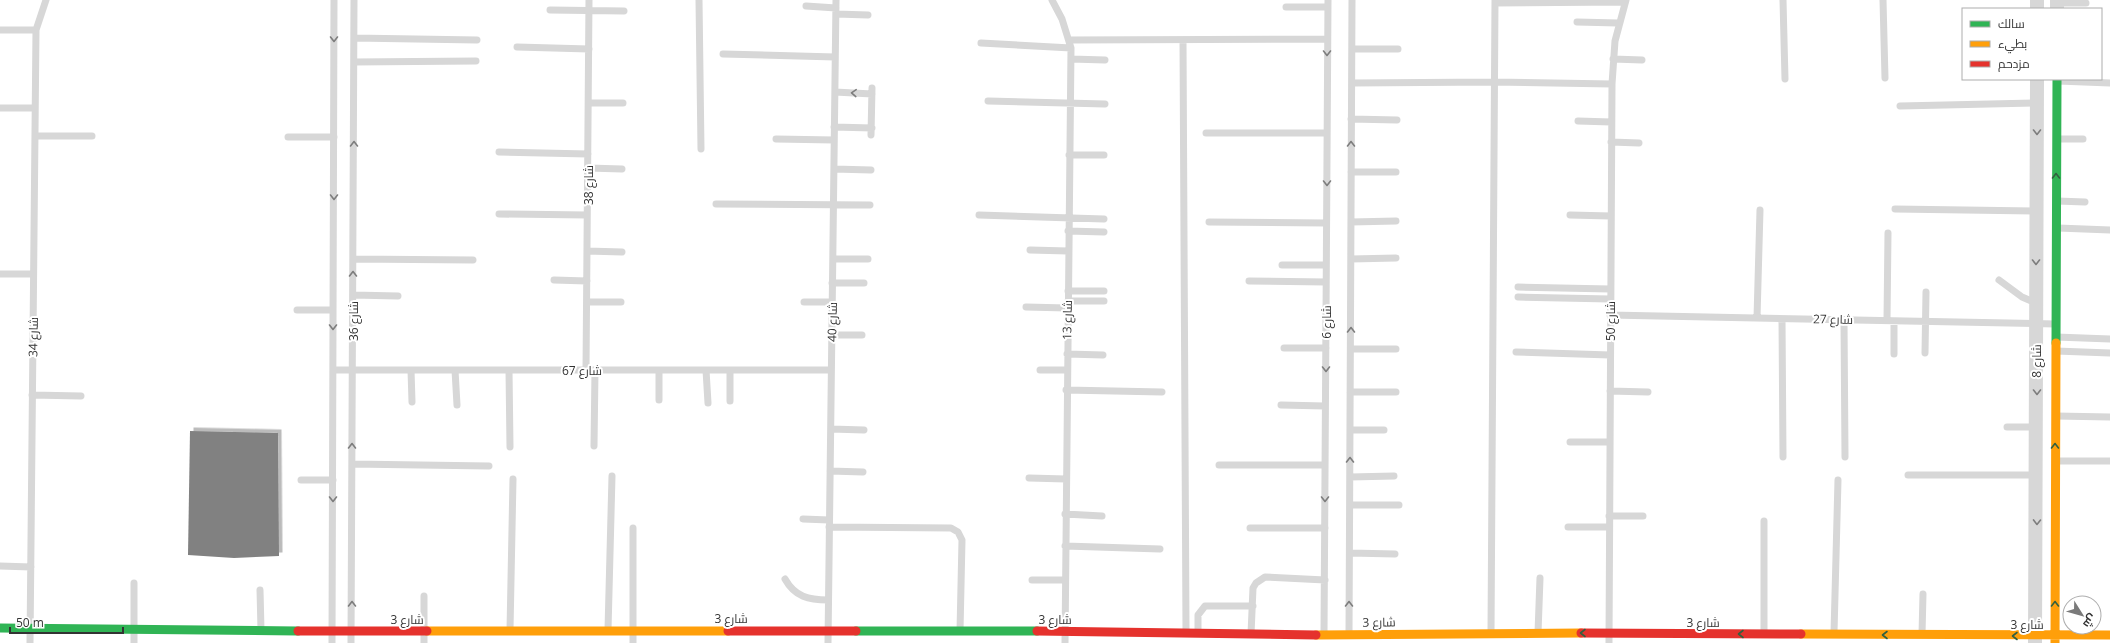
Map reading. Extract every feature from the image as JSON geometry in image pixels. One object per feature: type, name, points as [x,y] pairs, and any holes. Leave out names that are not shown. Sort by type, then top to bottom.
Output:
[{"type":"street","name":"شارع 8","points":[[2035,639],[2037,475],[2037,80]]},
{"type":"street","name":"شارع 8","points":[[2055,640],[2056,80]]},
{"type":"street","name":"شارع 3","points":[[0,628],[134,628],[332,631],[1064,631],[1251,634],[1324,639],[1491,633],[1609,633],[1764,639],[1833,635],[1922,635],[2055,640],[2110,635]]},
{"type":"lane","name":"شارع 34","points":[[30,643],[36,30],[46,0]]},
{"type":"lane","name":"شارع 36","points":[[332,643],[334,0]]},
{"type":"lane","name":"شارع 36","points":[[351,643],[354,0]]},
{"type":"lane","name":"شارع 38","points":[[586,370],[589,0]]},
{"type":"lane","points":[[699,0],[700,149]]},
{"type":"lane","name":"شارع 13","points":[[1052,0],[1062,18],[1071,48],[1066,390],[1065,643]]},
{"type":"lane","name":"شارع 6","points":[[1349,639],[1352,0]]},
{"type":"lane","points":[[1783,0],[1784,79]]},
{"type":"lane","points":[[1883,0],[1885,78]]},
{"type":"lane","points":[[1491,633],[1493,82],[1495,1],[1625,1]]},
{"type":"lane","name":"شارع 50","points":[[1609,643],[1611,122],[1613,59],[1618,23],[1625,1]]},
{"type":"lane","points":[[2057,4],[2086,3]]},
{"type":"lane","points":[[1286,7],[1328,4]]},
{"type":"lane","name":"شارع 6","points":[[1324,639],[1328,4]]},
{"type":"lane","points":[[806,6],[836,7],[868,15]]},
{"type":"lane","name":"شارع 40","points":[[828,643],[836,7]]},
{"type":"lane","points":[[550,10],[624,11]]},
{"type":"lane","points":[[1577,22],[1618,23]]},
{"type":"lane","points":[[0,30],[36,30]]},
{"type":"lane","points":[[354,38],[478,40]]},
{"type":"lane","points":[[1069,40],[1327,39]]},
{"type":"lane","points":[[1183,40],[1186,633]]},
{"type":"lane","points":[[981,43],[1071,48]]},
{"type":"lane","points":[[517,47],[589,50]]},
{"type":"lane","points":[[1352,49],[1398,49]]},
{"type":"lane","points":[[723,54],[835,57]]},
{"type":"lane","points":[[1071,59],[1105,60]]},
{"type":"lane","points":[[1613,59],[1642,60]]},
{"type":"lane","points":[[354,62],[476,61]]},
{"type":"lane","points":[[2056,80],[2110,83]]},
{"type":"lane","points":[[1352,83],[1493,82],[1612,84]]},
{"type":"lane","points":[[834,127],[871,132],[872,91],[835,92]]},
{"type":"lane","points":[[988,101],[1104,104]]},
{"type":"lane","points":[[588,103],[623,103]]},
{"type":"lane","points":[[1900,106],[2037,103]]},
{"type":"lane","points":[[0,108],[35,108]]},
{"type":"lane","points":[[1352,119],[1397,120]]},
{"type":"lane","points":[[1578,121],[1611,122]]},
{"type":"lane","points":[[1206,133],[1327,133]]},
{"type":"lane","points":[[34,136],[92,136]]},
{"type":"lane","points":[[288,137],[334,137]]},
{"type":"lane","points":[[776,139],[834,140]]},
{"type":"lane","points":[[2056,139],[2083,139]]},
{"type":"lane","points":[[1611,142],[1639,142]]},
{"type":"lane","points":[[499,152],[588,154]]},
{"type":"lane","points":[[1069,154],[1104,155]]},
{"type":"lane","points":[[588,168],[622,168]]},
{"type":"lane","points":[[834,169],[872,170]]},
{"type":"lane","points":[[1351,172],[1396,172]]},
{"type":"lane","points":[[2056,201],[2085,202]]},
{"type":"lane","points":[[716,204],[870,205]]},
{"type":"lane","points":[[1895,209],[2037,211]]},
{"type":"lane","points":[[1757,318],[1760,210]]},
{"type":"lane","points":[[498,214],[588,215]]},
{"type":"lane","points":[[979,215],[1104,219]]},
{"type":"lane","points":[[1570,215],[1611,216]]},
{"type":"lane","points":[[1351,222],[1396,221]]},
{"type":"lane","points":[[1209,222],[1326,223]]},
{"type":"lane","points":[[2056,228],[2110,230]]},
{"type":"lane","points":[[1068,231],[1104,232]]},
{"type":"lane","points":[[1888,233],[1890,321],[1894,354]]},
{"type":"lane","points":[[1030,250],[1068,251]]},
{"type":"lane","points":[[587,251],[622,252]]},
{"type":"lane","points":[[1351,259],[1396,258]]},
{"type":"lane","points":[[353,259],[473,260]]},
{"type":"lane","points":[[833,259],[868,259]]},
{"type":"lane","points":[[1282,265],[1326,265]]},
{"type":"lane","points":[[0,274],[33,274]]},
{"type":"lane","points":[[554,280],[587,281]]},
{"type":"lane","points":[[1999,280],[2016,293],[2036,303]]},
{"type":"lane","points":[[1249,281],[1326,282]]},
{"type":"lane","points":[[832,283],[864,283]]},
{"type":"lane","points":[[1518,287],[1610,290]]},
{"type":"lane","points":[[1068,291],[1104,291]]},
{"type":"lane","points":[[1925,353],[1926,292]]},
{"type":"lane","points":[[353,295],[398,296]]},
{"type":"lane","points":[[1518,296],[1610,299]]},
{"type":"lane","points":[[1026,307],[1104,301]]},
{"type":"lane","points":[[587,302],[621,302]]},
{"type":"lane","points":[[804,302],[832,302]]},
{"type":"lane","points":[[297,310],[333,310]]},
{"type":"lane","name":"شارع 27","points":[[1610,315],[2056,324]]},
{"type":"lane","points":[[1782,318],[1783,457]]},
{"type":"lane","points":[[1844,320],[1845,457]]},
{"type":"lane","points":[[832,335],[862,335]]},
{"type":"lane","points":[[2056,337],[2110,338]]},
{"type":"lane","points":[[1284,348],[1326,348]]},
{"type":"lane","points":[[1351,349],[1396,349]]},
{"type":"lane","points":[[2056,351],[2110,352]]},
{"type":"lane","points":[[1516,352],[1610,355]]},
{"type":"lane","points":[[1067,354],[1103,354]]},
{"type":"lane","name":"شارع 67","points":[[333,370],[831,370]]},
{"type":"lane","points":[[411,370],[412,402]]},
{"type":"lane","points":[[455,370],[457,404]]},
{"type":"lane","points":[[509,370],[510,447]]},
{"type":"lane","points":[[594,446],[595,370]]},
{"type":"lane","points":[[658,370],[659,400]]},
{"type":"lane","points":[[706,370],[708,403]]},
{"type":"lane","points":[[730,370],[730,401]]},
{"type":"lane","points":[[1040,370],[1067,370]]},
{"type":"lane","points":[[1066,390],[1162,392]]},
{"type":"lane","points":[[1610,391],[1648,392]]},
{"type":"lane","points":[[1350,392],[1396,392]]},
{"type":"lane","points":[[32,395],[81,396]]},
{"type":"lane","points":[[1281,405],[1325,406]]},
{"type":"lane","points":[[2056,416],[2110,417]]},
{"type":"lane","points":[[2007,427],[2037,427]]},
{"type":"lane","points":[[831,429],[864,430]]},
{"type":"lane","points":[[1350,430],[1384,430]]},
{"type":"lane","points":[[1570,442],[1610,442]]},
{"type":"lane","points":[[2056,461],[2110,462]]},
{"type":"lane","points":[[352,464],[489,466]]},
{"type":"lane","points":[[1219,465],[1325,465]]},
{"type":"lane","points":[[830,471],[863,472]]},
{"type":"lane","points":[[1908,475],[2037,475]]},
{"type":"lane","points":[[608,631],[612,476]]},
{"type":"lane","points":[[1350,476],[1394,476]]},
{"type":"lane","points":[[1029,478],[1066,479]]},
{"type":"lane","points":[[510,631],[513,479]]},
{"type":"lane","points":[[301,480],[333,480]]},
{"type":"lane","points":[[1833,635],[1838,480]]},
{"type":"lane","points":[[1350,505],[1398,505]]},
{"type":"lane","points":[[1065,514],[1102,516]]},
{"type":"lane","points":[[1609,516],[1643,516]]},
{"type":"lane","points":[[803,519],[829,524],[951,528],[958,532],[962,540],[960,631]]},
{"type":"lane","points":[[1764,521],[1764,639]]},
{"type":"lane","points":[[1568,527],[1609,527]]},
{"type":"lane","points":[[633,528],[633,643]]},
{"type":"lane","points":[[1250,528],[1325,528]]},
{"type":"lane","points":[[1065,546],[1160,549]]},
{"type":"lane","points":[[1350,553],[1395,554]]},
{"type":"lane","points":[[0,566],[31,566]]},
{"type":"lane","points":[[1251,634],[1254,588],[1256,583],[1265,577],[1325,580]]},
{"type":"lane","points":[[1538,633],[1540,578]]},
{"type":"lane","points":[[785,579],[788,585],[799,595],[813,600],[828,600]]},
{"type":"lane","points":[[1032,580],[1065,580]]},
{"type":"lane","points":[[134,583],[134,643]]},
{"type":"lane","points":[[260,590],[261,630]]},
{"type":"lane","points":[[1922,594],[1922,635]]},
{"type":"lane","points":[[424,596],[424,643]]},
{"type":"lane","points":[[1198,633],[1198,615],[1205,606],[1253,606]]},
{"type":"building","points":[[190,431],[278,433],[279,556],[234,558],[188,555]]},
{"type":"traffic: fast","points":[[2056,343],[2057,80]]},
{"type":"traffic: fast","points":[[0,628],[298,631]]},
{"type":"traffic: fast","points":[[856,631],[1037,631]]},
{"type":"traffic: slow","points":[[2055,643],[2056,343]]},
{"type":"traffic: slow","points":[[427,631],[728,631]]},
{"type":"traffic: slow","points":[[1316,635],[1581,633]]},
{"type":"traffic: slow","points":[[1801,634],[2110,635]]},
{"type":"traffic: jam","points":[[298,631],[427,631]]},
{"type":"traffic: jam","points":[[728,631],[856,631]]},
{"type":"traffic: jam","points":[[1037,631],[1316,635]]},
{"type":"traffic: jam","points":[[1581,633],[1801,634]]}]
